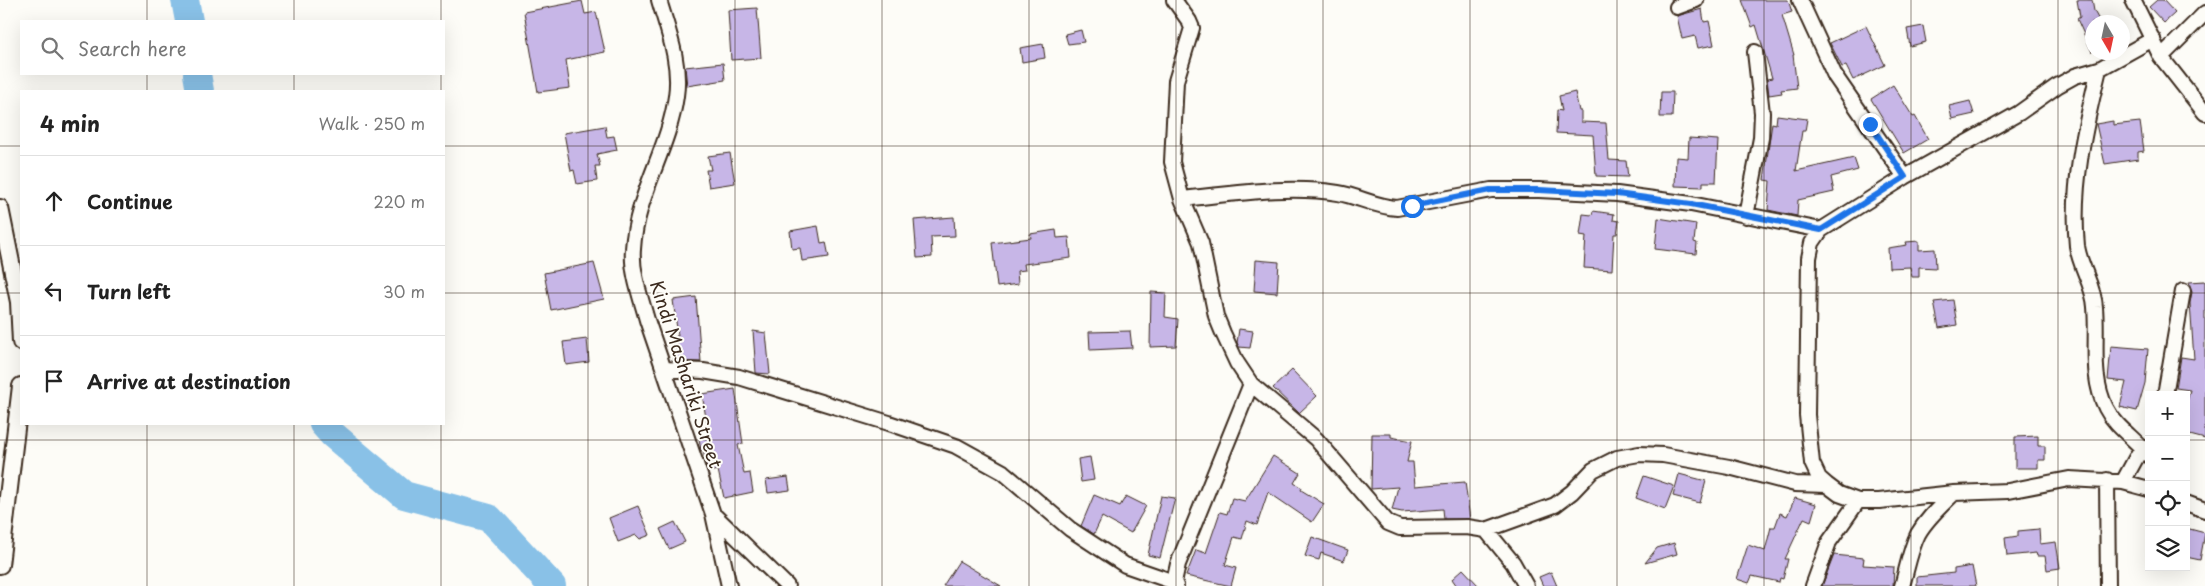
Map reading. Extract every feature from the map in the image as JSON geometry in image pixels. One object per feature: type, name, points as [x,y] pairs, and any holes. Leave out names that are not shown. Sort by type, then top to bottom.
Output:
[{"type":"street","name":"Kindi Mashariki Street","points":[[659,0],[678,68],[676,97],[669,125],[637,215],[632,251],[644,312],[713,514],[729,586]]},
{"type":"street","points":[[1174,0],[1192,28],[1176,81],[1172,162],[1182,199],[1201,243],[1216,316],[1237,363],[1251,384],[1316,440],[1383,518],[1394,527],[1467,527],[1486,530],[1555,505],[1572,492],[1593,470],[1617,458],[1639,454],[1663,455],[1729,467],[1795,484],[1827,485]]},
{"type":"street","points":[[1677,7],[1696,0]]},
{"type":"street","points":[[1800,0],[1835,76],[1905,177]]},
{"type":"street","points":[[2133,0],[2161,56],[2205,114]]},
{"type":"street","points":[[2161,56],[2205,13]]},
{"type":"street","points":[[2145,488],[2107,480],[2069,479],[2008,491],[1954,493],[1879,501],[1858,501],[1839,494],[1819,478],[1812,463],[1808,415],[1809,258],[1812,243],[1821,230],[1905,177],[2019,113],[2057,86],[2075,76],[2098,69],[2152,39]]},
{"type":"street","points":[[1746,216],[1761,138],[1762,113],[1755,52]]},
{"type":"street","points":[[2098,69],[2080,154],[2077,248],[2094,299],[2096,319],[2094,368],[2105,407],[2113,420],[2145,452],[2123,482]]},
{"type":"street","points":[[1182,199],[1240,193],[1305,191],[1339,193],[1384,208],[1397,208],[1490,190],[1539,190],[1617,194],[1691,204],[1821,230]]},
{"type":"street","points":[[0,208],[19,302],[20,322]]},
{"type":"street","points":[[2166,391],[2183,291]]},
{"type":"street","points":[[664,370],[703,371],[739,377],[956,446],[1003,472],[1070,530],[1125,565],[1175,584],[1178,564],[1186,540],[1251,384]]},
{"type":"street","points":[[0,565],[20,395]]},
{"type":"street","points":[[2107,480],[2108,586]]},
{"type":"street","points":[[1902,586],[1912,546],[1918,534],[1928,520],[1954,493]]},
{"type":"street","points":[[1813,586],[1816,571],[1829,542],[1858,501]]},
{"type":"street","points":[[2190,504],[2205,510]]},
{"type":"street","points":[[713,514],[788,586]]},
{"type":"street","points":[[1486,530],[1512,563],[1526,586]]},
{"type":"building","points":[[1742,0],[1788,0],[1792,12],[1782,15],[1794,55],[1797,88],[1781,90],[1782,93],[1769,95],[1767,79],[1772,78],[1756,25],[1752,27]]},
{"type":"building","points":[[2077,0],[2092,0],[2096,15],[2085,15],[2085,37],[2077,19],[2080,17]]},
{"type":"building","points":[[2157,0],[2163,0],[2175,13],[2164,23],[2149,7]]},
{"type":"building","points":[[582,1],[585,14],[596,12],[605,52],[566,60],[570,88],[538,92],[524,12]]},
{"type":"building","points":[[757,8],[761,58],[731,60],[728,10]]},
{"type":"building","points":[[1702,9],[1704,22],[1709,21],[1714,45],[1698,48],[1695,36],[1682,39],[1677,16]]},
{"type":"building","points":[[1866,26],[1885,65],[1853,80],[1846,66],[1842,67],[1830,43]]},
{"type":"building","points":[[1923,26],[1926,42],[1910,46],[1907,29]]},
{"type":"building","points":[[1081,30],[1084,42],[1068,44],[1065,34]]},
{"type":"building","points":[[1043,44],[1045,58],[1022,62],[1020,48]]},
{"type":"building","points":[[723,63],[725,80],[687,86],[685,67]]},
{"type":"building","points":[[1893,85],[1913,117],[1915,116],[1928,139],[1904,153],[1871,99]]},
{"type":"building","points":[[1575,92],[1579,111],[1581,111],[1581,122],[1606,123],[1609,160],[1626,161],[1628,177],[1596,176],[1593,135],[1556,133],[1557,110],[1562,111],[1559,96]]},
{"type":"building","points":[[1661,92],[1673,92],[1672,117],[1660,117]]},
{"type":"building","points":[[1970,101],[1974,114],[1952,119],[1949,106]]},
{"type":"building","points":[[1777,115],[1807,119],[1805,131],[1802,131],[1796,171],[1854,158],[1858,170],[1831,177],[1834,192],[1798,200],[1797,216],[1768,210],[1770,181],[1764,180],[1772,123],[1776,124]]},
{"type":"building","points":[[2113,121],[2113,125],[2140,122],[2144,151],[2138,152],[2138,159],[2105,164],[2096,124]]},
{"type":"building","points":[[605,126],[607,137],[614,136],[617,150],[597,154],[600,166],[595,166],[597,181],[577,184],[574,170],[571,171],[564,133]]},
{"type":"building","points":[[1689,138],[1718,140],[1716,182],[1703,182],[1703,187],[1675,186],[1676,157],[1688,158]]},
{"type":"building","points":[[730,153],[735,183],[709,187],[706,170],[711,170],[708,156]]},
{"type":"building","points":[[1593,211],[1614,214],[1613,220],[1619,221],[1617,234],[1614,234],[1612,270],[1584,268],[1586,236],[1580,235],[1583,214],[1592,215]]},
{"type":"building","points":[[954,217],[955,236],[931,237],[932,257],[917,258],[914,220]]},
{"type":"building","points":[[1658,218],[1696,224],[1694,242],[1697,243],[1696,254],[1655,249]]},
{"type":"building","points":[[818,226],[821,243],[826,242],[829,257],[802,261],[800,248],[792,249],[790,231]]},
{"type":"building","points":[[1056,230],[1057,238],[1069,237],[1071,258],[1024,264],[1025,270],[1017,271],[1018,284],[997,287],[992,243],[1031,238],[1030,234]]},
{"type":"building","points":[[1919,241],[1919,250],[1935,249],[1936,268],[1919,267],[1919,277],[1912,277],[1910,267],[1889,268],[1888,248],[1907,245],[1906,242]]},
{"type":"building","points":[[1256,260],[1279,262],[1277,293],[1254,291]]},
{"type":"building","points":[[594,263],[604,299],[551,310],[544,273]]},
{"type":"building","points":[[2205,281],[2205,439],[2190,435],[2190,390],[2176,388],[2181,357],[2194,359],[2190,303],[2192,292],[2189,282]]},
{"type":"building","points":[[1151,292],[1166,293],[1165,317],[1178,319],[1176,346],[1150,347]]},
{"type":"building","points":[[696,297],[701,362],[674,361],[673,350],[677,350],[676,336],[678,336],[673,300]]},
{"type":"building","points":[[1953,300],[1957,325],[1939,328],[1934,302]]},
{"type":"building","points":[[1239,329],[1253,331],[1250,348],[1239,347],[1237,343]]},
{"type":"building","points":[[753,331],[766,333],[770,374],[756,373]]},
{"type":"building","points":[[1130,331],[1132,348],[1090,350],[1089,332]]},
{"type":"building","points":[[587,339],[589,362],[566,365],[563,342]]},
{"type":"building","points":[[2111,346],[2148,349],[2145,383],[2137,411],[2120,407],[2126,382],[2108,380]]},
{"type":"building","points":[[1292,370],[1317,396],[1299,413],[1273,388]]},
{"type":"building","points":[[735,389],[743,444],[738,445],[744,474],[750,473],[753,492],[724,498],[718,470],[708,472],[703,450],[701,451],[699,438],[709,436],[702,394]]},
{"type":"building","points":[[1372,434],[1391,434],[1391,437],[1412,441],[1407,462],[1413,462],[1415,486],[1465,482],[1470,519],[1444,519],[1443,509],[1402,512],[1392,510],[1398,487],[1371,489]]},
{"type":"building","points":[[2038,436],[2038,446],[2045,446],[2045,460],[2038,460],[2038,468],[2015,468],[2015,437]]},
{"type":"building","points":[[1273,456],[1300,473],[1294,483],[1302,488],[1301,490],[1324,504],[1312,522],[1268,492],[1257,525],[1247,521],[1242,539],[1234,537],[1225,565],[1236,568],[1231,586],[1186,576],[1196,550],[1206,553],[1220,512],[1227,514],[1232,498],[1245,501]]},
{"type":"building","points":[[1090,457],[1094,480],[1081,482],[1078,459]]},
{"type":"building","points":[[1679,474],[1706,481],[1700,503],[1673,496]]},
{"type":"building","points":[[1644,476],[1674,486],[1665,509],[1636,498]]},
{"type":"building","points":[[788,477],[790,490],[768,493],[766,480]]},
{"type":"building","points":[[1094,495],[1120,506],[1126,496],[1146,506],[1131,533],[1102,517],[1094,534],[1081,526]]},
{"type":"building","points":[[1161,496],[1175,498],[1160,558],[1148,555]]},
{"type":"building","points":[[1795,498],[1816,504],[1811,521],[1804,518],[1785,559],[1788,559],[1783,579],[1780,578],[1779,582],[1752,576],[1749,583],[1737,579],[1748,545],[1765,551],[1771,527],[1775,527],[1780,513],[1787,516]]},
{"type":"building","points":[[638,506],[650,535],[640,539],[636,535],[618,542],[609,518]]},
{"type":"building","points":[[675,522],[685,542],[669,549],[660,529]]},
{"type":"building","points":[[2039,529],[2040,544],[2056,542],[2060,568],[2047,570],[2045,556],[2037,556],[2036,553],[2007,556],[2005,538],[2018,536],[2018,531]]},
{"type":"building","points":[[2190,529],[2205,533],[2200,560],[2190,558]]},
{"type":"building","points":[[1312,537],[1348,550],[1344,561],[1321,553],[1319,560],[1305,556]]},
{"type":"building","points":[[1674,543],[1677,554],[1645,563],[1657,548]]},
{"type":"building","points":[[1834,555],[1864,558],[1863,565],[1894,567],[1893,586],[1822,586]]},
{"type":"building","points":[[959,561],[1001,586],[943,586]]},
{"type":"building","points":[[1972,566],[1976,586],[1917,586],[1917,577],[1954,573],[1954,569]]},
{"type":"building","points":[[1463,569],[1479,586],[1457,586],[1452,579]]},
{"type":"building","points":[[1551,572],[1557,586],[1543,586],[1539,577]]},
{"type":"waterway","points":[[185,0],[189,20]]},
{"type":"waterway","points":[[197,75],[200,90]]},
{"type":"waterway","points":[[324,425],[404,495],[489,518],[552,586]]},
{"type":"route","points":[[1412,206],[1490,190],[1539,190],[1617,194],[1691,204],[1821,230],[1905,177],[1870,124]]}]
